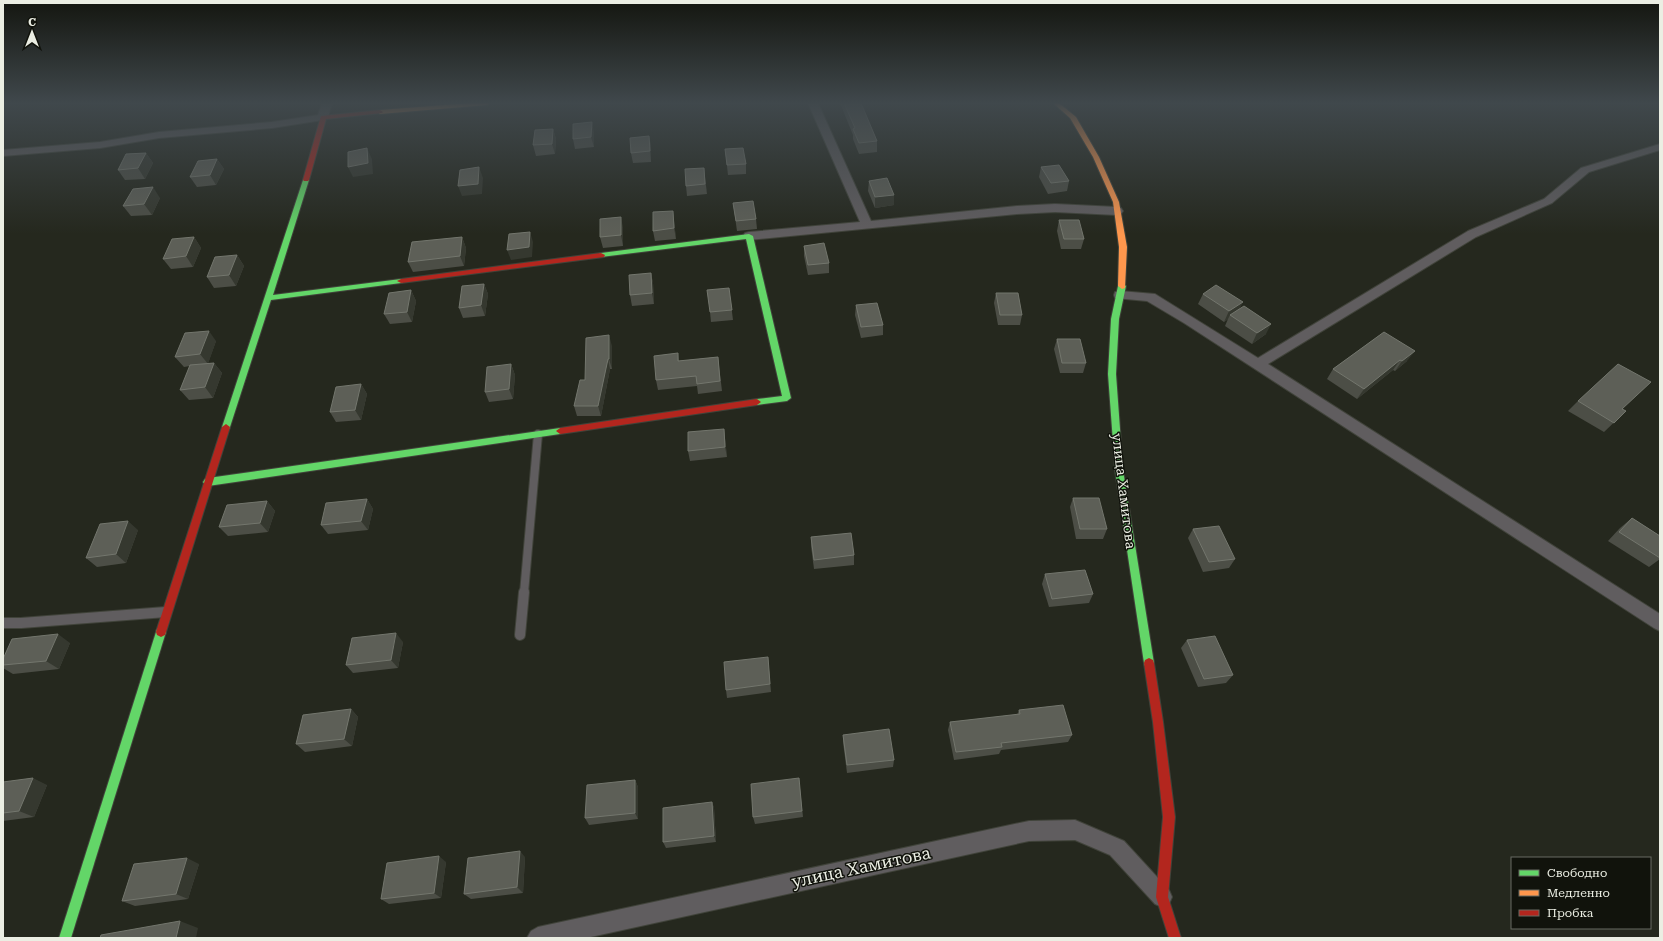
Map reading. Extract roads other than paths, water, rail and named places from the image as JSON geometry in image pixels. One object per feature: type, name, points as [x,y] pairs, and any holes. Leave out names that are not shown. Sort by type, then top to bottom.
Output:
[{"type":"street","points":[[3,153],[77,147]]},
{"type":"street","points":[[65,938],[208,482],[308,175],[315,147]]},
{"type":"street","points":[[832,147],[867,225]]},
{"type":"street","name":"улица Хамитова","points":[[1090,147],[1116,202],[1123,247],[1123,282],[1115,319],[1112,374],[1119,470],[1158,722],[1169,817],[1162,897],[1175,938]]},
{"type":"street","points":[[1258,364],[1472,234],[1548,201],[1585,170],[1660,147]]},
{"type":"street","points":[[268,298],[749,236],[1017,210],[1055,208],[1117,211]]},
{"type":"street","points":[[208,482],[787,398],[749,236]]},
{"type":"street","points":[[1120,295],[1150,298],[1189,320],[1660,623]]},
{"type":"street","name":"улица Хамитова","points":[[538,938],[584,933],[1029,830],[1075,830],[1117,848],[1162,897]]},
{"type":"lane","points":[[520,635],[538,434]]},
{"type":"lane","points":[[3,623],[21,623],[167,612]]}]
